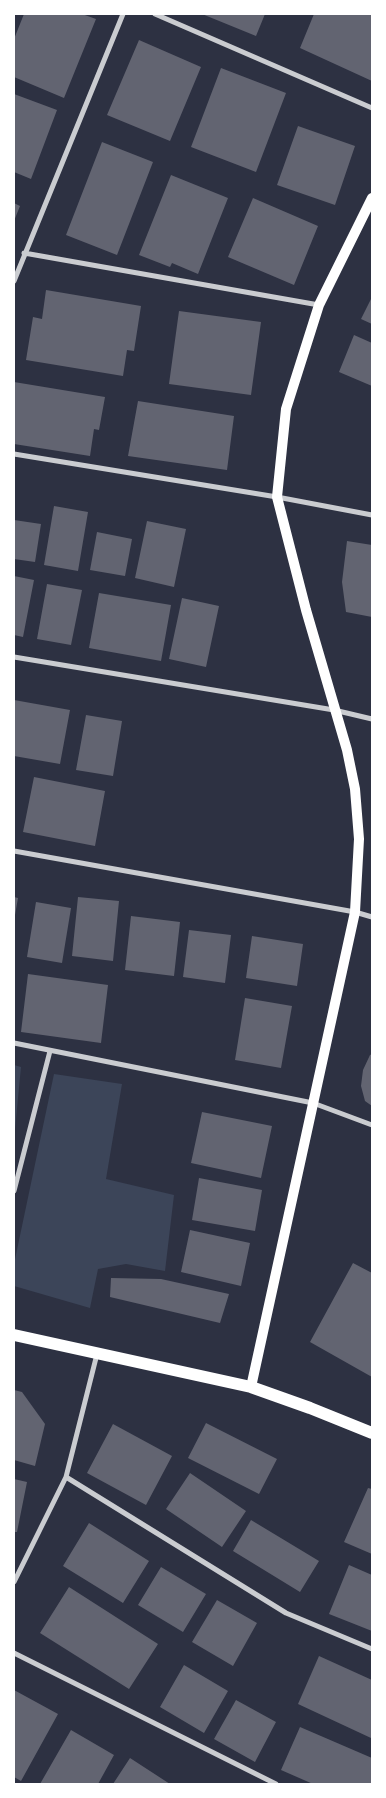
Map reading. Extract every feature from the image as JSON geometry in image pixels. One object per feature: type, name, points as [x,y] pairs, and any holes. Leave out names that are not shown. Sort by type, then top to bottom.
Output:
[{"type":"main road","points":[[251,1387],[355,912],[359,840],[355,789],[347,750],[297,576],[278,497],[286,409],[319,304],[372,198]]},
{"type":"main road","points":[[14,1335],[251,1387],[372,1433]]},
{"type":"street","points":[[14,281],[123,14]]},
{"type":"street","points":[[155,14],[372,108]]},
{"type":"street","points":[[24,253],[319,304]]},
{"type":"street","points":[[14,454],[278,497],[372,515]]},
{"type":"street","points":[[14,656],[334,710],[372,719]]},
{"type":"street","points":[[14,851],[355,912],[372,917]]},
{"type":"street","points":[[14,1044],[313,1103],[372,1125]]},
{"type":"street","points":[[14,1191],[50,1050]]},
{"type":"street","points":[[14,1582],[66,1477],[97,1354]]},
{"type":"street","points":[[66,1477],[286,1613],[372,1650]]},
{"type":"street","points":[[14,1653],[276,1784]]},
{"type":"shaded area","points":[[14,1065],[21,1067],[14,1140]]},
{"type":"shaded area","points":[[54,1074],[122,1084],[106,1179],[174,1195],[165,1271],[126,1264],[98,1269],[90,1308],[14,1286],[14,1264]]},
{"type":"building","points":[[24,14],[82,14],[96,19],[64,98],[14,77],[14,39]]},
{"type":"building","points":[[202,14],[265,14],[256,36]]},
{"type":"building","points":[[314,14],[372,14],[372,81],[300,48]]},
{"type":"building","points":[[139,40],[201,67],[170,141],[107,115]]},
{"type":"building","points":[[221,68],[286,93],[256,172],[191,147]]},
{"type":"building","points":[[14,94],[57,110],[31,179],[14,172]]},
{"type":"building","points":[[298,126],[355,146],[335,205],[277,185]]},
{"type":"building","points":[[102,142],[153,162],[117,255],[66,235]]},
{"type":"building","points":[[171,175],[228,198],[198,274],[172,263],[170,267],[139,255]]},
{"type":"building","points":[[253,198],[318,226],[294,285],[228,257]]},
{"type":"building","points":[[14,203],[20,206],[14,221]]},
{"type":"building","points":[[46,290],[141,306],[134,351],[127,350],[123,376],[26,360],[33,317],[42,319]]},
{"type":"building","points":[[372,297],[372,324],[361,319]]},
{"type":"building","points":[[179,311],[261,322],[251,395],[169,384]]},
{"type":"building","points":[[354,335],[372,343],[372,386],[339,372]]},
{"type":"building","points":[[14,382],[105,397],[99,430],[94,429],[90,456],[14,444]]},
{"type":"building","points":[[138,401],[234,416],[227,470],[128,456]]},
{"type":"building","points":[[54,506],[88,512],[78,571],[44,565]]},
{"type":"building","points":[[14,520],[41,524],[35,562],[14,559]]},
{"type":"building","points":[[147,521],[186,529],[174,587],[135,578]]},
{"type":"building","points":[[97,532],[132,539],[125,576],[90,570]]},
{"type":"building","points":[[347,541],[372,545],[372,617],[346,612],[342,582]]},
{"type":"building","points":[[14,576],[34,580],[23,637],[14,635]]},
{"type":"building","points":[[47,584],[82,590],[71,645],[37,639]]},
{"type":"building","points":[[99,593],[171,605],[161,661],[89,648]]},
{"type":"building","points":[[182,598],[219,606],[206,667],[169,659]]},
{"type":"building","points":[[14,700],[70,710],[60,764],[14,756]]},
{"type":"building","points":[[86,715],[122,721],[113,776],[76,770]]},
{"type":"building","points":[[34,777],[105,791],[95,846],[23,832]]},
{"type":"building","points":[[14,897],[18,898],[15,915],[14,915]]},
{"type":"building","points":[[78,897],[119,901],[113,961],[72,956]]},
{"type":"building","points":[[36,902],[71,908],[62,963],[27,957]]},
{"type":"building","points":[[131,916],[180,922],[174,976],[125,970]]},
{"type":"building","points":[[189,930],[231,935],[225,983],[183,977]]},
{"type":"building","points":[[252,936],[303,944],[297,986],[246,978]]},
{"type":"building","points":[[28,974],[108,985],[101,1043],[21,1032]]},
{"type":"building","points":[[245,998],[292,1006],[281,1068],[235,1060]]},
{"type":"building","points":[[372,1054],[372,1106],[365,1101],[361,1086],[363,1070]]},
{"type":"building","points":[[202,1112],[272,1126],[261,1178],[191,1163]]},
{"type":"building","points":[[199,1178],[262,1190],[255,1231],[192,1220]]},
{"type":"building","points":[[190,1230],[250,1243],[241,1286],[181,1272]]},
{"type":"building","points":[[353,1263],[372,1273],[372,1377],[310,1342]]},
{"type":"building","points":[[111,1278],[161,1279],[229,1294],[220,1323],[110,1297]]},
{"type":"building","points":[[14,1390],[22,1392],[45,1424],[35,1466],[14,1460]]},
{"type":"building","points":[[206,1423],[277,1459],[259,1494],[188,1458]]},
{"type":"building","points":[[113,1424],[172,1456],[146,1505],[87,1473]]},
{"type":"building","points":[[190,1473],[246,1511],[222,1547],[166,1509]]},
{"type":"building","points":[[14,1479],[27,1482],[17,1532],[14,1532]]},
{"type":"building","points":[[368,1488],[372,1489],[372,1554],[344,1542]]},
{"type":"building","points":[[251,1520],[319,1561],[300,1592],[233,1551]]},
{"type":"building","points":[[89,1523],[149,1561],[123,1603],[63,1566]]},
{"type":"building","points":[[349,1565],[372,1575],[372,1631],[329,1614]]},
{"type":"building","points":[[161,1567],[206,1594],[183,1632],[138,1605]]},
{"type":"building","points":[[69,1587],[158,1644],[129,1689],[40,1633]]},
{"type":"building","points":[[217,1600],[257,1623],[233,1666],[192,1642]]},
{"type":"building","points":[[319,1656],[372,1680],[371,1738],[298,1704]]},
{"type":"building","points":[[184,1665],[228,1691],[204,1733],[160,1707]]},
{"type":"building","points":[[14,1690],[58,1714],[21,1781],[14,1777]]},
{"type":"building","points":[[236,1700],[276,1722],[255,1762],[214,1739]]},
{"type":"building","points":[[300,1727],[372,1758],[371,1784],[313,1784],[281,1770]]},
{"type":"building","points":[[71,1730],[114,1755],[98,1784],[40,1784]]},
{"type":"building","points":[[130,1758],[170,1784],[113,1784]]}]
